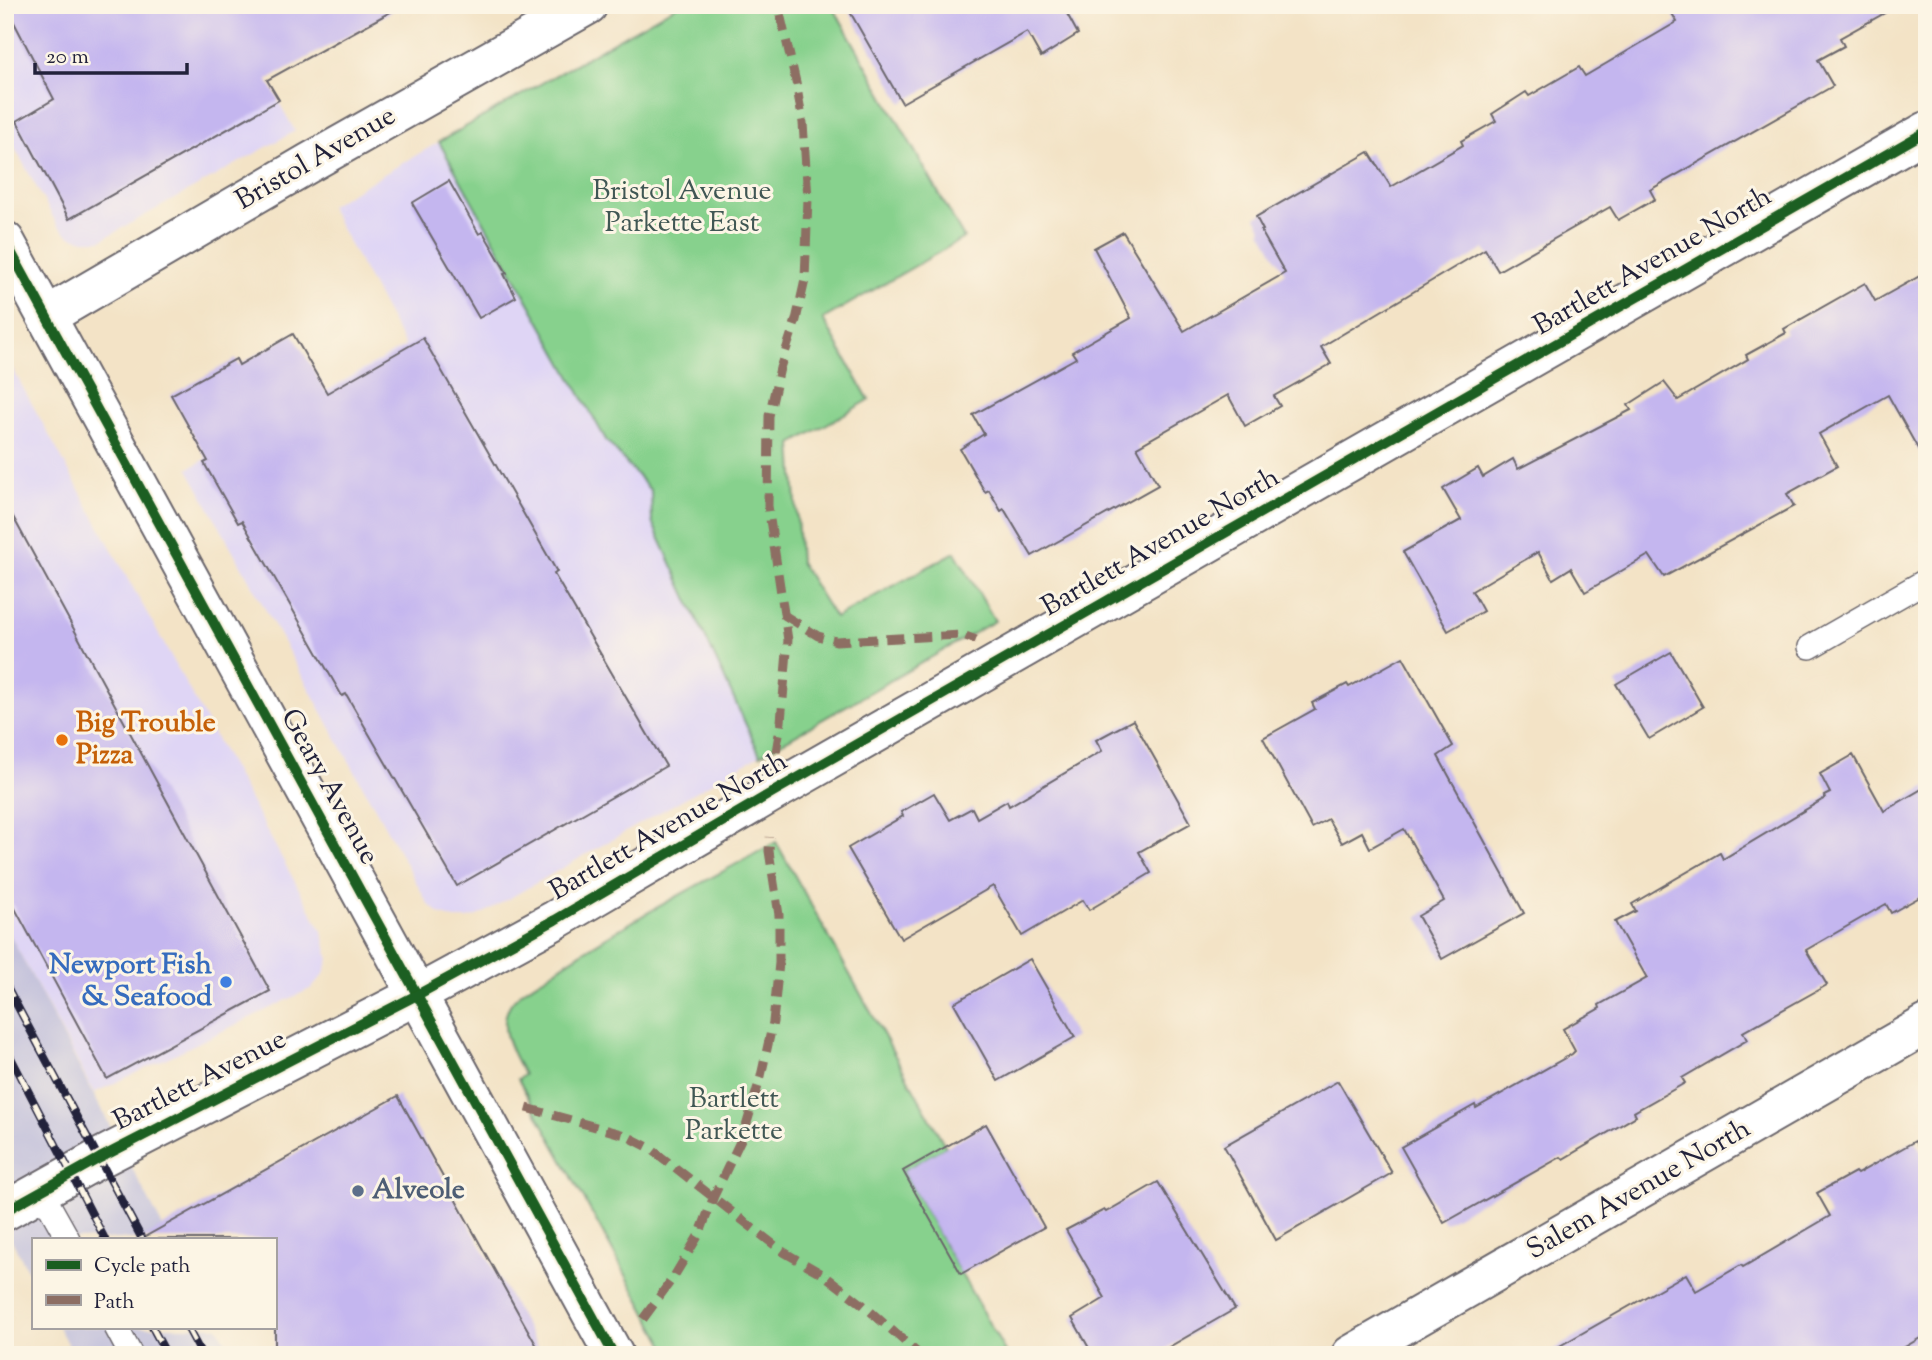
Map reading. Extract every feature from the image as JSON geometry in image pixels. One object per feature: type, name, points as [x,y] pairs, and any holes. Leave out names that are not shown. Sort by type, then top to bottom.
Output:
[{"type":"street","name":"Bristol Avenue","points":[[47,316],[588,5]]},
{"type":"street","name":"Bartlett Avenue North","points":[[417,995],[555,920],[773,792],[1927,131]]},
{"type":"street","name":"Geary Avenue","points":[[5,241],[614,1355]]},
{"type":"street","name":"Bartlett Avenue","points":[[5,1211],[417,995]]},
{"type":"street","name":"Salem Avenue North","points":[[1351,1355],[1927,1024]]},
{"type":"lane","points":[[1810,647],[1927,580]]},
{"type":"lane","points":[[41,1191],[67,1238]]},
{"type":"lane","points":[[117,1328],[131,1355]]},
{"type":"shaded area","points":[[5,5],[224,5],[295,131],[101,240],[84,240],[70,236],[58,226],[5,130]]},
{"type":"shaded area","points":[[439,142],[606,440],[651,491],[652,522],[760,755],[482,914],[468,919],[455,919],[440,914],[428,904],[188,469],[405,346],[329,206]]},
{"type":"shaded area","points":[[5,355],[322,931],[329,959],[324,974],[312,988],[94,1093],[5,925]]},
{"type":"shaded area","points":[[5,925],[168,1238],[32,1238],[32,1278],[5,1228]]},
{"type":"shaded area","points":[[59,1328],[219,1328],[233,1355],[74,1355]]},
{"type":"green space","name":"Bristol Avenue Parkette East","points":[[678,5],[832,5],[964,238],[823,319],[869,400],[792,444],[800,562],[835,618],[955,552],[995,621],[760,755],[652,522],[651,491],[606,440],[439,142]]},
{"type":"green space","name":"Bartlett Parkette","points":[[776,842],[946,1147],[903,1171],[1007,1355],[670,1355],[518,1079],[524,1075],[511,1050],[505,1023],[510,1005],[518,996],[603,939]]},
{"type":"building","points":[[5,5],[403,5],[267,80],[279,100],[69,219],[17,121],[54,99]]},
{"type":"building","points":[[846,5],[1073,5],[1065,10],[1078,34],[1041,57],[1027,32],[902,103]]},
{"type":"building","points":[[1667,5],[1899,5],[1840,38],[1844,46],[1818,60],[1833,86],[1650,190],[1655,199],[1618,220],[1610,207],[1498,271],[1485,249],[1321,347],[1331,364],[1274,396],[1280,406],[1245,426],[1228,395],[1137,447],[1158,485],[1032,556],[1004,509],[1001,511],[989,490],[985,492],[960,449],[984,434],[973,415],[1076,358],[1072,352],[1131,318],[1094,248],[1123,232],[1184,331],[1285,273],[1256,217],[1369,152],[1391,187],[1463,145],[1461,141],[1496,121],[1492,114],[1526,92],[1529,96],[1579,67],[1585,76],[1677,22]]},
{"type":"building","points":[[449,181],[479,234],[483,232],[507,273],[504,274],[516,297],[479,318],[412,203]]},
{"type":"building","points":[[1927,272],[1927,465],[1888,395],[1819,434],[1837,466],[1787,494],[1794,506],[1664,577],[1649,555],[1585,592],[1571,568],[1553,579],[1538,552],[1472,591],[1483,611],[1448,631],[1403,552],[1461,520],[1443,489],[1478,468],[1483,477],[1513,459],[1518,469],[1631,410],[1628,405],[1664,382],[1678,400],[1748,359],[1746,355],[1786,333],[1784,329],[1865,283],[1875,301]]},
{"type":"building","points":[[293,334],[327,393],[423,338],[557,572],[554,574],[666,766],[457,886],[346,694],[342,696],[242,521],[238,523],[204,463],[208,461],[171,395],[236,359],[239,365]]},
{"type":"building","points":[[5,502],[270,991],[107,1079],[5,890]]},
{"type":"building","points":[[1671,652],[1703,707],[1649,739],[1616,684]]},
{"type":"building","points":[[1403,657],[1453,746],[1438,756],[1524,913],[1442,959],[1418,916],[1444,901],[1404,829],[1370,848],[1362,832],[1342,843],[1328,819],[1312,828],[1263,738],[1315,709],[1312,703],[1347,684],[1349,687]]},
{"type":"building","points":[[1133,720],[1191,823],[1139,852],[1151,873],[1089,910],[1083,900],[1022,936],[993,886],[901,939],[848,848],[903,816],[901,812],[934,793],[950,820],[972,808],[977,818],[1007,801],[1009,806],[1102,751],[1096,740]]},
{"type":"building","points":[[1853,755],[1884,811],[1927,786],[1927,893],[1891,913],[1886,904],[1806,950],[1827,985],[1743,1032],[1747,1040],[1682,1078],[1685,1083],[1634,1112],[1636,1116],[1444,1223],[1401,1147],[1572,1054],[1575,1051],[1563,1029],[1647,978],[1615,922],[1636,911],[1632,904],[1720,853],[1723,859],[1825,798],[1824,796],[1830,793],[1820,774]]},
{"type":"building","points":[[1030,959],[1075,1037],[998,1081],[954,1003]]},
{"type":"building","points":[[1338,1081],[1392,1173],[1276,1240],[1224,1146]]},
{"type":"building","points":[[398,1096],[542,1355],[275,1355],[276,1238],[143,1238]]},
{"type":"building","points":[[986,1124],[1044,1227],[961,1274],[903,1171]]},
{"type":"building","points":[[1915,1141],[1927,1162],[1927,1334],[1891,1355],[1544,1355],[1686,1274],[1696,1291],[1741,1265],[1743,1267],[1830,1216],[1817,1193]]},
{"type":"building","points":[[1158,1182],[1235,1309],[1155,1355],[1093,1355],[1072,1318],[1105,1298],[1066,1230],[1104,1210],[1106,1212]]},
{"type":"railway","points":[[5,983],[141,1238]]},
{"type":"railway","points":[[5,1046],[104,1238]]},
{"type":"railway","points":[[153,1328],[167,1355]]},
{"type":"railway","points":[[188,1328],[202,1355]]},
{"type":"marked path","points":[[776,752],[788,640],[768,506],[769,416],[805,280],[808,198],[803,123],[778,5]]},
{"type":"marked path","points":[[784,615],[818,636],[836,641],[963,635],[976,640]]},
{"type":"marked path","points":[[643,1319],[673,1278],[700,1233],[744,1133],[761,1076],[773,1022],[779,963],[779,915],[769,851],[770,837]]},
{"type":"marked path","points":[[527,1108],[625,1135],[650,1148],[782,1251],[824,1275],[862,1304],[920,1355]]},
{"type":"cycle path","points":[[5,1211],[100,1158],[417,995],[555,920],[773,792],[1927,131]]},
{"type":"cycle path","points":[[5,241],[614,1355]]},
{"type":"place","name":"Big Trouble Pizza","points":[[62,740]]},
{"type":"place","name":"Newport Fish & Seafood","points":[[226,982]]},
{"type":"place","name":"Alveole","points":[[358,1191]]}]
